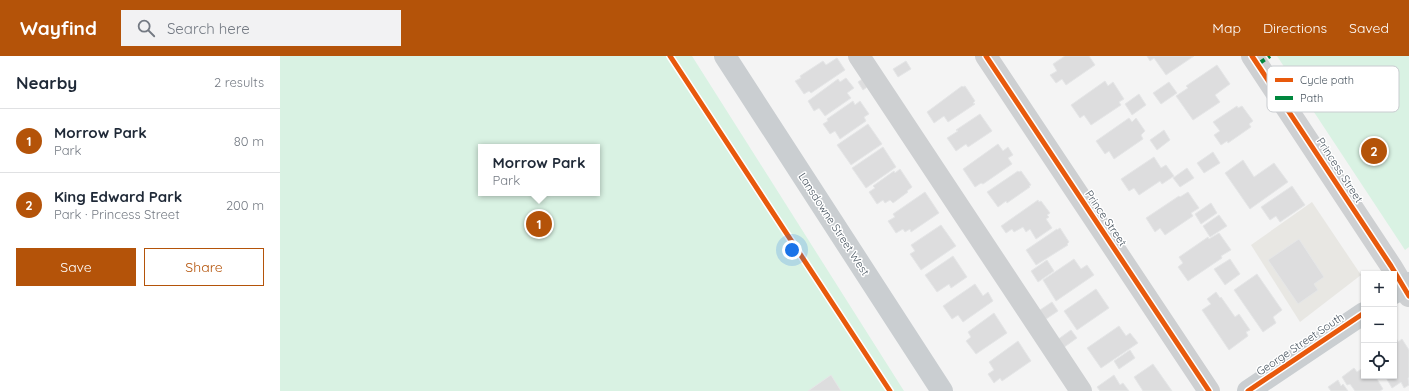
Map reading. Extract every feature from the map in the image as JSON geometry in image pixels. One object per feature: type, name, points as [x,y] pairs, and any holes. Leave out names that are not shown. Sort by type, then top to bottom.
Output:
[{"type":"main road","name":"Lansdowne Street West","points":[[725,56],[942,391]]},
{"type":"main road","name":"George Street South","points":[[1248,391],[1361,315]]},
{"type":"street","points":[[859,56],[1081,391]]},
{"type":"street","name":"Prince Street","points":[[986,56],[1209,391]]},
{"type":"street","name":"Princess Street","points":[[1252,56],[1267,79]]},
{"type":"street","name":"Princess Street","points":[[1288,112],[1404,290]]},
{"type":"shaded area","points":[[1312,202],[1361,275],[1300,322],[1251,245]]},
{"type":"green space","points":[[280,56],[692,56],[904,391],[280,391]]},
{"type":"green space","points":[[1277,56],[1409,56],[1409,247],[1405,250],[1314,112],[1399,112],[1399,66],[1284,66]]},
{"type":"building","points":[[1065,56],[1089,56],[1095,65],[1066,85],[1062,79],[1056,83],[1050,75],[1057,71],[1053,64]]},
{"type":"building","points":[[1147,56],[1194,56],[1166,75],[1154,58],[1150,61]]},
{"type":"building","points":[[837,58],[845,70],[811,93],[809,91],[804,94],[795,81],[823,61],[826,65]]},
{"type":"building","points":[[906,61],[911,69],[898,77],[893,69]]},
{"type":"building","points":[[1217,65],[1230,84],[1215,95],[1220,102],[1193,120],[1176,96],[1188,88],[1186,86]]},
{"type":"building","points":[[865,77],[870,85],[863,90],[858,82]]},
{"type":"building","points":[[846,78],[854,88],[847,93],[851,98],[825,116],[819,108],[814,111],[808,101],[838,79],[840,82]]},
{"type":"building","points":[[1105,81],[1108,86],[1113,82],[1124,99],[1119,102],[1121,105],[1091,125],[1084,115],[1080,118],[1071,105]]},
{"type":"building","points":[[1169,82],[1177,93],[1161,104],[1153,93]]},
{"type":"building","points":[[962,86],[965,86],[975,101],[973,103],[975,104],[948,122],[944,116],[934,123],[927,112]]},
{"type":"building","points":[[1139,94],[1146,105],[1132,115],[1125,104]]},
{"type":"building","points":[[853,101],[855,105],[860,101],[869,114],[864,117],[866,121],[840,139],[835,131],[830,134],[823,124],[828,121],[827,119]]},
{"type":"building","points":[[1237,106],[1238,108],[1242,106],[1253,121],[1249,124],[1251,127],[1228,143],[1227,141],[1221,145],[1214,135],[1220,131],[1213,122]]},
{"type":"building","points":[[980,114],[992,131],[968,147],[966,144],[956,151],[947,138]]},
{"type":"building","points":[[1129,118],[1132,122],[1136,118],[1145,131],[1141,135],[1143,139],[1114,159],[1109,151],[1105,154],[1096,141]]},
{"type":"building","points":[[868,124],[882,144],[851,165],[837,145]]},
{"type":"building","points":[[1164,130],[1170,140],[1157,150],[1150,140]]},
{"type":"building","points":[[998,144],[1003,151],[1008,147],[1013,155],[1008,158],[1012,164],[983,184],[981,183],[975,187],[963,169]]},
{"type":"building","points":[[883,147],[896,167],[866,188],[852,168]]},
{"type":"building","points":[[1213,152],[1220,163],[1204,173],[1197,163]]},
{"type":"building","points":[[1154,157],[1161,168],[1166,165],[1174,176],[1162,184],[1160,181],[1139,195],[1134,188],[1129,191],[1121,179]]},
{"type":"building","points":[[1243,160],[1254,177],[1274,163],[1288,182],[1250,209],[1225,173]]},
{"type":"building","points":[[1187,168],[1194,178],[1180,187],[1173,178]]},
{"type":"building","points":[[900,169],[912,187],[907,191],[908,192],[893,203],[890,200],[885,203],[883,200],[877,204],[869,192],[875,188],[873,186],[894,171],[895,173]]},
{"type":"building","points":[[1018,171],[1021,171],[1031,185],[1029,186],[1030,187],[1007,203],[1006,201],[998,207],[987,192]]},
{"type":"building","points":[[1292,186],[1305,205],[1280,222],[1276,216],[1270,220],[1261,207]]},
{"type":"building","points":[[925,192],[939,213],[911,232],[910,229],[905,232],[903,229],[896,233],[888,221],[895,217],[893,214]]},
{"type":"building","points":[[1188,192],[1199,208],[1191,213],[1193,216],[1165,235],[1160,228],[1155,232],[1146,218],[1179,196],[1180,197]]},
{"type":"building","points":[[1038,200],[1039,202],[1041,201],[1050,213],[1047,215],[1049,217],[1046,219],[1052,228],[1036,239],[1030,229],[1026,232],[1023,227],[1014,232],[1012,229],[1006,233],[1001,226]]},
{"type":"building","points":[[1211,203],[1217,213],[1201,224],[1195,214]]},
{"type":"building","points":[[1219,215],[1227,226],[1210,237],[1203,226]]},
{"type":"building","points":[[941,225],[956,246],[921,270],[910,254],[915,251],[911,245]]},
{"type":"building","points":[[1060,228],[1069,242],[1067,244],[1068,245],[1036,265],[1026,250]]},
{"type":"building","points":[[1219,233],[1231,250],[1221,256],[1222,258],[1188,281],[1178,267],[1183,263],[1179,257],[1208,237],[1209,239]]},
{"type":"building","points":[[1299,239],[1324,277],[1314,284],[1318,290],[1298,304],[1268,260]]},
{"type":"building","points":[[953,256],[967,277],[951,288],[949,284],[937,292],[925,275]]},
{"type":"building","points":[[1074,259],[1081,269],[1087,265],[1094,275],[1056,301],[1043,280]]},
{"type":"building","points":[[1230,259],[1240,274],[1225,285],[1214,269]]},
{"type":"building","points":[[1047,260],[1054,271],[1038,282],[1031,271]]},
{"type":"building","points":[[1257,274],[1282,310],[1273,317],[1276,323],[1263,332],[1234,290]]},
{"type":"building","points":[[975,284],[983,296],[988,292],[993,301],[963,322],[958,315],[952,319],[943,306]]},
{"type":"building","points":[[1096,289],[1109,308],[1077,330],[1064,311]]},
{"type":"building","points":[[1216,292],[1235,317],[1239,314],[1250,330],[1246,332],[1248,336],[1229,350],[1202,310],[1211,304],[1207,299]]},
{"type":"building","points":[[1052,302],[1058,311],[1043,321],[1037,312]]},
{"type":"building","points":[[994,313],[1007,333],[976,354],[966,341],[971,337],[968,332]]},
{"type":"building","points":[[1119,326],[1126,336],[1130,333],[1138,343],[1101,368],[1087,348]]},
{"type":"building","points":[[1071,330],[1077,338],[1063,348],[1057,340]]},
{"type":"building","points":[[1402,339],[1409,350],[1409,385],[1404,388],[1401,382],[1392,388],[1387,379],[1397,379],[1397,340],[1398,342]]},
{"type":"building","points":[[1018,341],[1031,361],[1002,381],[1000,378],[994,383],[988,374],[994,370],[989,362]]},
{"type":"building","points":[[1130,350],[1135,358],[1119,369],[1114,361]]},
{"type":"building","points":[[1153,364],[1172,391],[1143,391],[1134,377]]},
{"type":"building","points":[[1354,368],[1357,372],[1361,369],[1361,379],[1377,379],[1383,389],[1380,391],[1355,391],[1350,384],[1347,385],[1342,377]]},
{"type":"building","points":[[831,375],[841,391],[808,391]]},
{"type":"building","points":[[1114,375],[1120,385],[1123,383],[1129,391],[1100,391],[1097,387]]},
{"type":"building","points":[[1338,380],[1341,386],[1343,384],[1348,391],[1331,391],[1328,387]]},
{"type":"marked path","points":[[1258,64],[1270,56]]},
{"type":"cycle path","points":[[670,56],[890,391]]},
{"type":"cycle path","points":[[986,56],[1209,391]]},
{"type":"cycle path","points":[[1252,56],[1267,79]]},
{"type":"cycle path","points":[[1289,112],[1391,266],[1409,296]]},
{"type":"cycle path","points":[[1248,391],[1361,315]]},
{"type":"place","name":"King Edward Park","points":[[1374,151]]},
{"type":"place","name":"Morrow Park","points":[[539,224]]}]
